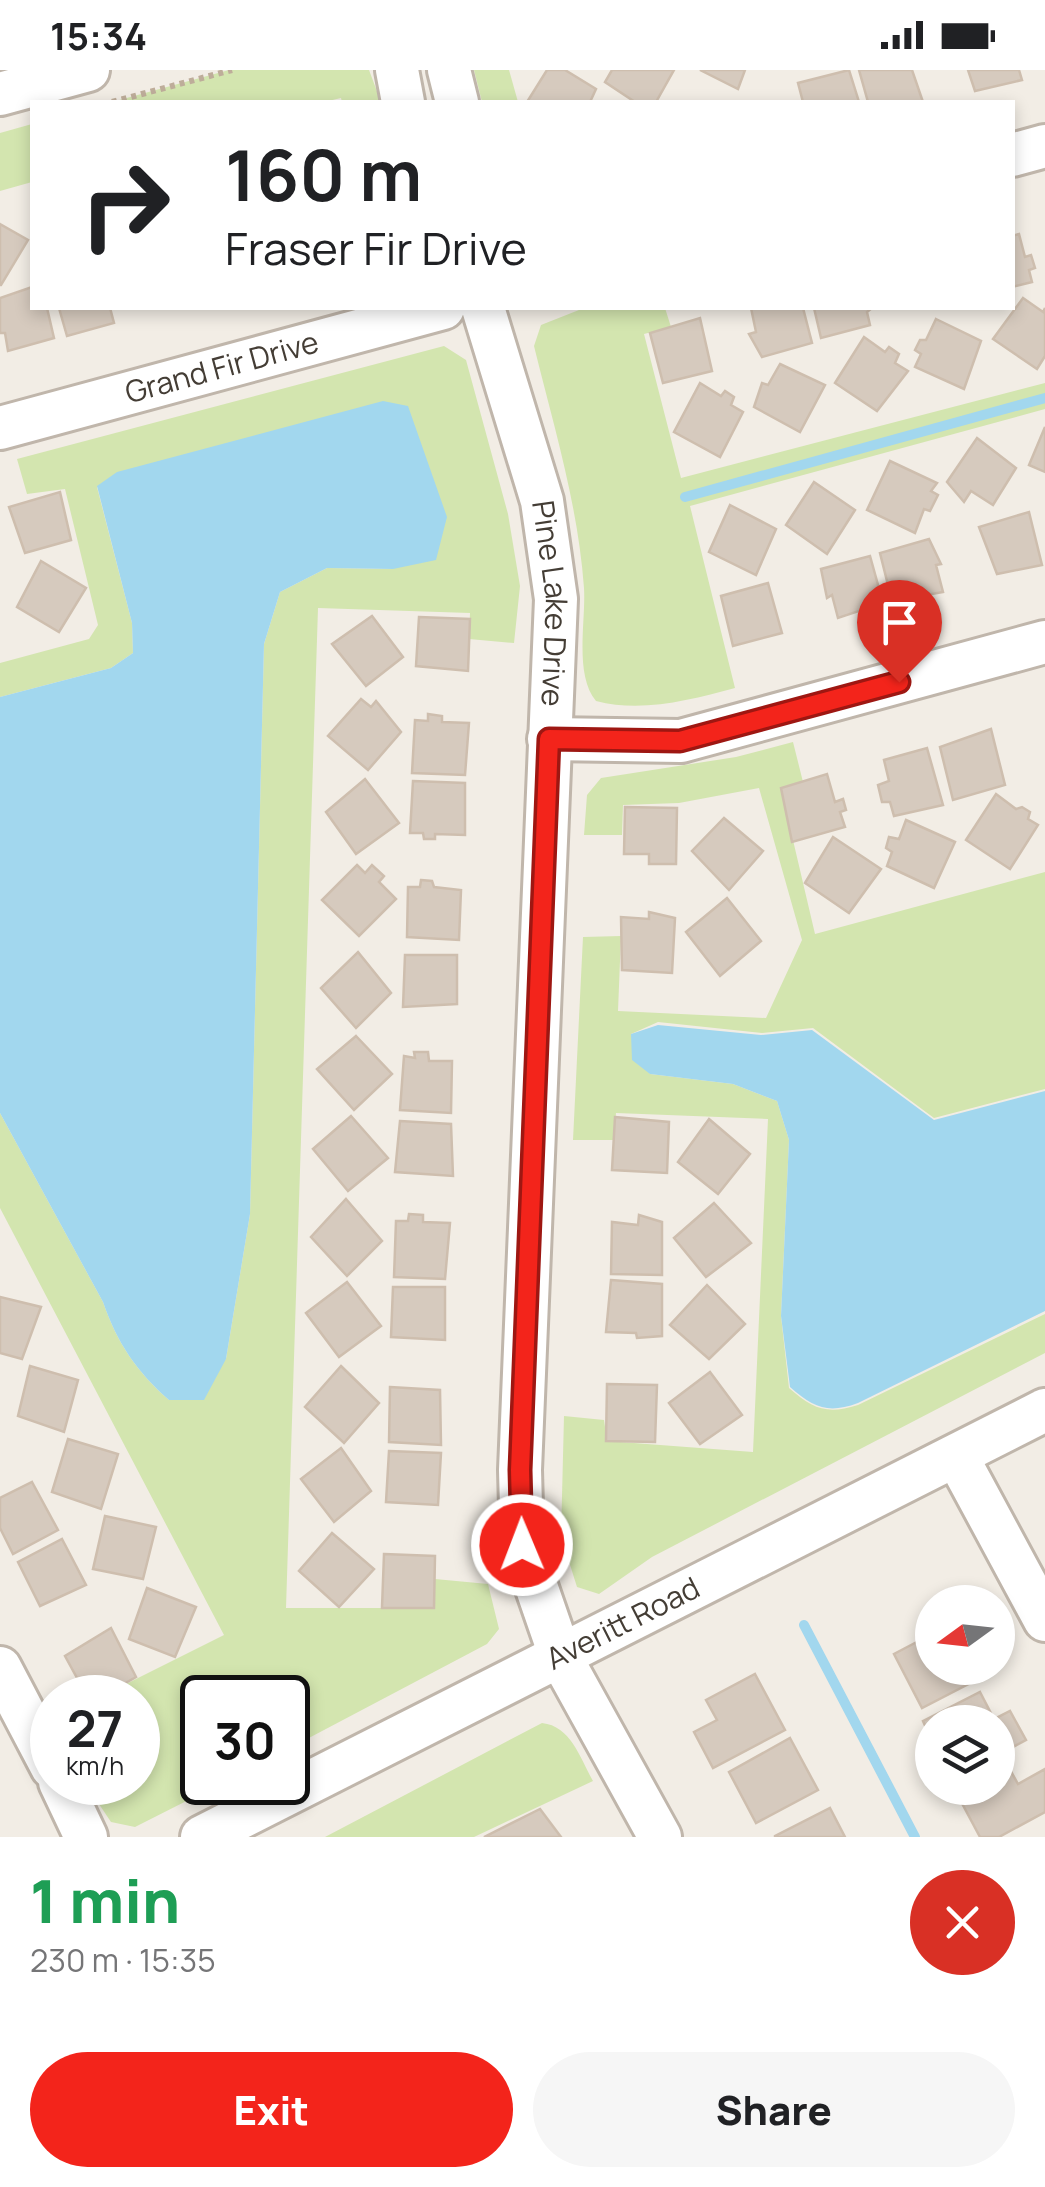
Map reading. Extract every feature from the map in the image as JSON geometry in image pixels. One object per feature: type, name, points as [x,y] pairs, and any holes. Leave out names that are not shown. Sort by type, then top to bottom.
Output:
[{"type":"street","points":[[0,94],[88,70]]},
{"type":"street","points":[[396,70],[403,100]]},
{"type":"street","points":[[449,70],[456,100]]},
{"type":"street","points":[[1015,154],[1045,146]]},
{"type":"street","name":"Grand Fir Drive","points":[[0,428],[435,310]]},
{"type":"street","name":"Pine Lake Drive","points":[[483,310],[542,502],[556,600],[520,1470],[522,1545],[560,1658],[660,1837]]},
{"type":"street","points":[[549,739],[680,741],[1045,642]]},
{"type":"street","name":"Averitt Road","points":[[202,1837],[1045,1410]]},
{"type":"street","points":[[956,1457],[1045,1620]]},
{"type":"street","points":[[0,1668],[30,1725]]},
{"type":"street","points":[[71,1805],[86,1837]]},
{"type":"path","points":[[120,100],[232,70]]},
{"type":"green space","points":[[229,70],[369,70],[380,100],[341,98],[119,100]]},
{"type":"green space","points":[[474,70],[509,70],[517,100],[482,100]]},
{"type":"green space","points":[[30,125],[30,183],[0,191],[0,133]]},
{"type":"green space","points":[[579,310],[666,310],[671,327],[644,334],[681,478],[1045,383],[1045,409],[690,506],[735,688],[683,701],[613,704],[596,701],[585,677],[584,588],[564,466],[534,346],[541,325]]},
{"type":"green space","points":[[444,346],[466,360],[508,514],[520,586],[514,643],[469,639],[470,613],[318,608],[286,1608],[435,1608],[435,1579],[488,1584],[499,1629],[487,1644],[310,1737],[310,1675],[180,1675],[180,1804],[135,1827],[111,1822],[100,1805],[160,1805],[160,1675],[144,1675],[224,1635],[0,1208],[0,1113],[122,1344],[147,1379],[169,1400],[226,1359],[250,1214],[264,644],[280,592],[327,568],[393,569],[97,487],[132,623],[133,653],[111,668],[0,697],[0,663],[89,639],[98,625],[65,489],[27,494],[17,459]]},
{"type":"green space","points":[[793,742],[803,782],[781,789],[815,934],[1045,872],[1045,1089],[934,1118],[813,1028],[762,1033],[658,1022],[631,1034],[650,1074],[733,1084],[777,1101],[789,1140],[781,1316],[789,1388],[798,1395],[829,1410],[858,1405],[1045,1314],[1045,1353],[652,1557],[599,1594],[577,1587],[561,1536],[564,1416],[604,1420],[607,1441],[753,1452],[768,1119],[616,1113],[614,1140],[573,1140],[583,937],[621,936],[618,1011],[766,1018],[802,940],[759,788],[679,803],[623,805],[622,835],[584,835],[587,795],[601,778],[736,757]]},
{"type":"green space","points":[[542,1723],[552,1725],[567,1737],[593,1781],[474,1837],[325,1837]]},
{"type":"water","points":[[383,401],[408,406],[447,517],[436,560],[393,569],[327,568],[280,592],[264,644],[250,1214],[226,1359],[204,1400],[169,1400],[147,1379],[122,1344],[0,1113],[0,697],[111,668],[133,653],[132,623],[97,486],[117,472]]},
{"type":"water","points":[[658,1025],[761,1035],[812,1030],[934,1120],[1045,1091],[1045,1311],[858,1403],[822,1407],[799,1394],[790,1387],[781,1316],[789,1140],[777,1101],[733,1084],[650,1074],[632,1060],[631,1034]]},
{"type":"building","points":[[547,70],[565,70],[596,89],[591,100],[528,100]]},
{"type":"building","points":[[612,70],[674,70],[657,100],[632,100],[605,82]]},
{"type":"building","points":[[700,70],[745,70],[738,89]]},
{"type":"building","points":[[849,70],[858,100],[802,100],[798,83]]},
{"type":"building","points":[[859,70],[912,70],[922,100],[867,100]]},
{"type":"building","points":[[968,70],[1019,70],[1022,80],[975,91]]},
{"type":"building","points":[[0,224],[28,240],[1,285],[0,285]]},
{"type":"building","points":[[1019,234],[1025,257],[1031,255],[1035,268],[1029,270],[1032,282],[1015,286],[1015,235]]},
{"type":"building","points":[[30,288],[30,310],[47,310],[54,338],[8,351],[5,333],[0,333],[0,298]]},
{"type":"building","points":[[1023,298],[1043,312],[1045,308],[1045,356],[1037,369],[993,339]]},
{"type":"building","points":[[60,310],[111,310],[114,323],[67,336]]},
{"type":"building","points":[[751,310],[804,310],[812,343],[762,357],[749,334],[756,332]]},
{"type":"building","points":[[814,310],[870,310],[870,325],[821,338]]},
{"type":"building","points":[[700,318],[712,371],[663,383],[650,333]]},
{"type":"building","points":[[936,319],[981,341],[964,389],[915,367],[921,354],[915,350],[920,340],[926,340]]},
{"type":"building","points":[[864,337],[885,352],[889,347],[899,354],[895,363],[908,371],[877,411],[835,383]]},
{"type":"building","points":[[780,364],[825,385],[800,432],[754,407],[762,383],[768,385]]},
{"type":"building","points":[[700,383],[721,396],[725,391],[734,397],[731,405],[743,412],[720,457],[674,432]]},
{"type":"building","points":[[1045,427],[1045,472],[1029,465]]},
{"type":"building","points":[[977,438],[1016,468],[993,505],[971,491],[964,502],[947,482]]},
{"type":"building","points":[[890,461],[937,483],[931,491],[938,495],[930,511],[924,509],[915,533],[867,510]]},
{"type":"building","points":[[814,482],[855,510],[827,554],[786,525]]},
{"type":"building","points":[[60,492],[71,540],[25,553],[9,507]]},
{"type":"building","points":[[730,505],[776,529],[756,575],[709,552]]},
{"type":"building","points":[[1029,512],[1042,565],[997,574],[979,527]]},
{"type":"building","points":[[929,539],[941,564],[936,565],[943,592],[892,601],[880,553]]},
{"type":"building","points":[[870,556],[883,603],[838,618],[832,595],[827,598],[821,569]]},
{"type":"building","points":[[41,561],[86,588],[59,632],[17,607]]},
{"type":"building","points":[[768,583],[782,633],[733,646],[721,596]]},
{"type":"building","points":[[372,616],[403,657],[366,686],[332,644]]},
{"type":"building","points":[[419,617],[470,619],[468,671],[416,666]]},
{"type":"building","points":[[361,699],[371,707],[376,701],[401,732],[368,770],[328,736]]},
{"type":"building","points":[[428,714],[442,716],[442,722],[469,723],[465,775],[412,773],[415,720],[428,721]]},
{"type":"building","points":[[991,729],[1005,785],[953,800],[940,747]]},
{"type":"building","points":[[927,748],[943,805],[894,816],[890,802],[882,802],[878,785],[889,781],[884,760]]},
{"type":"building","points":[[827,774],[835,802],[843,799],[846,810],[840,812],[845,827],[792,842],[781,788]]},
{"type":"building","points":[[365,779],[399,823],[356,854],[326,812]]},
{"type":"building","points":[[413,781],[465,783],[465,835],[435,834],[435,839],[424,839],[423,833],[410,833]]},
{"type":"building","points":[[996,794],[1016,809],[1022,807],[1030,812],[1028,819],[1038,825],[1010,869],[966,840]]},
{"type":"building","points":[[625,807],[677,808],[676,864],[649,864],[649,854],[624,854]]},
{"type":"building","points":[[724,818],[763,851],[729,890],[692,851]]},
{"type":"building","points":[[906,820],[955,842],[934,888],[887,866],[892,852],[886,848],[889,837],[899,839]]},
{"type":"building","points":[[833,837],[881,869],[849,913],[805,883]]},
{"type":"building","points":[[357,865],[365,873],[372,865],[384,876],[379,882],[396,899],[359,936],[322,900]]},
{"type":"building","points":[[421,880],[432,881],[434,887],[461,890],[459,940],[407,937],[408,887],[420,887]]},
{"type":"building","points":[[727,898],[761,941],[720,976],[686,932]]},
{"type":"building","points":[[649,912],[675,918],[672,973],[622,970],[621,917],[649,919]]},
{"type":"building","points":[[358,952],[391,993],[356,1028],[321,988]]},
{"type":"building","points":[[405,955],[457,955],[457,1004],[403,1007]]},
{"type":"building","points":[[356,1036],[392,1074],[354,1110],[317,1069]]},
{"type":"building","points":[[414,1052],[428,1052],[429,1061],[452,1061],[451,1113],[400,1110],[404,1056],[415,1058]]},
{"type":"building","points":[[351,1116],[388,1158],[348,1191],[313,1149]]},
{"type":"building","points":[[615,1117],[669,1122],[667,1173],[612,1170]]},
{"type":"building","points":[[709,1119],[750,1154],[718,1194],[678,1162]]},
{"type":"building","points":[[400,1121],[451,1124],[453,1176],[395,1172]]},
{"type":"building","points":[[346,1199],[382,1241],[347,1276],[311,1237]]},
{"type":"building","points":[[714,1203],[751,1243],[706,1277],[674,1238]]},
{"type":"building","points":[[409,1214],[423,1215],[423,1222],[450,1223],[445,1279],[394,1277],[396,1221],[408,1221]]},
{"type":"building","points":[[639,1215],[662,1222],[662,1275],[611,1274],[612,1222],[638,1225]]},
{"type":"building","points":[[611,1280],[662,1284],[662,1336],[637,1338],[636,1333],[606,1332]]},
{"type":"building","points":[[347,1282],[381,1326],[339,1357],[306,1313]]},
{"type":"building","points":[[707,1285],[745,1324],[709,1359],[670,1325]]},
{"type":"building","points":[[393,1287],[445,1287],[445,1340],[391,1337]]},
{"type":"building","points":[[0,1297],[41,1307],[22,1359],[0,1353]]},
{"type":"building","points":[[30,1366],[78,1380],[64,1432],[18,1416]]},
{"type":"building","points":[[341,1366],[379,1403],[344,1443],[305,1407]]},
{"type":"building","points":[[710,1372],[742,1415],[700,1444],[669,1403]]},
{"type":"building","points":[[607,1384],[657,1385],[655,1442],[606,1441]]},
{"type":"building","points":[[390,1387],[440,1390],[441,1445],[389,1442]]},
{"type":"building","points":[[68,1439],[118,1454],[101,1509],[52,1492]]},
{"type":"building","points":[[341,1448],[371,1491],[334,1522],[301,1479]]},
{"type":"building","points":[[389,1451],[441,1453],[438,1505],[386,1502]]},
{"type":"building","points":[[32,1482],[58,1530],[13,1554],[0,1528],[0,1498]]},
{"type":"building","points":[[105,1516],[156,1527],[143,1579],[93,1569]]},
{"type":"building","points":[[332,1533],[374,1569],[339,1607],[299,1571]]},
{"type":"building","points":[[62,1539],[86,1585],[40,1606],[18,1562]]},
{"type":"building","points":[[384,1554],[435,1556],[434,1608],[382,1608]]},
{"type":"building","points":[[147,1588],[196,1607],[175,1657],[129,1639]]},
{"type":"building","points":[[111,1628],[135,1675],[75,1675],[65,1656]]},
{"type":"building","points":[[915,1643],[915,1685],[967,1685],[920,1705],[894,1654]]},
{"type":"building","points":[[755,1674],[785,1730],[713,1768],[694,1732],[717,1720],[706,1700]]},
{"type":"building","points":[[980,1692],[987,1705],[954,1705]]},
{"type":"building","points":[[1015,1720],[1026,1740],[1015,1746]]},
{"type":"building","points":[[790,1738],[818,1790],[756,1823],[729,1772]]},
{"type":"building","points":[[1045,1769],[1045,1812],[999,1837],[980,1837],[963,1805],[1015,1805],[1015,1779],[1018,1784]]},
{"type":"building","points":[[830,1808],[845,1837],[775,1837],[775,1836]]},
{"type":"building","points":[[540,1809],[561,1837],[484,1837]]},
{"type":"waterway","points":[[685,497],[1045,398]]},
{"type":"waterway","points":[[804,1625],[915,1837]]},
{"type":"route","points":[[522,1545],[520,1470],[549,739],[680,741],[899,682]]}]
